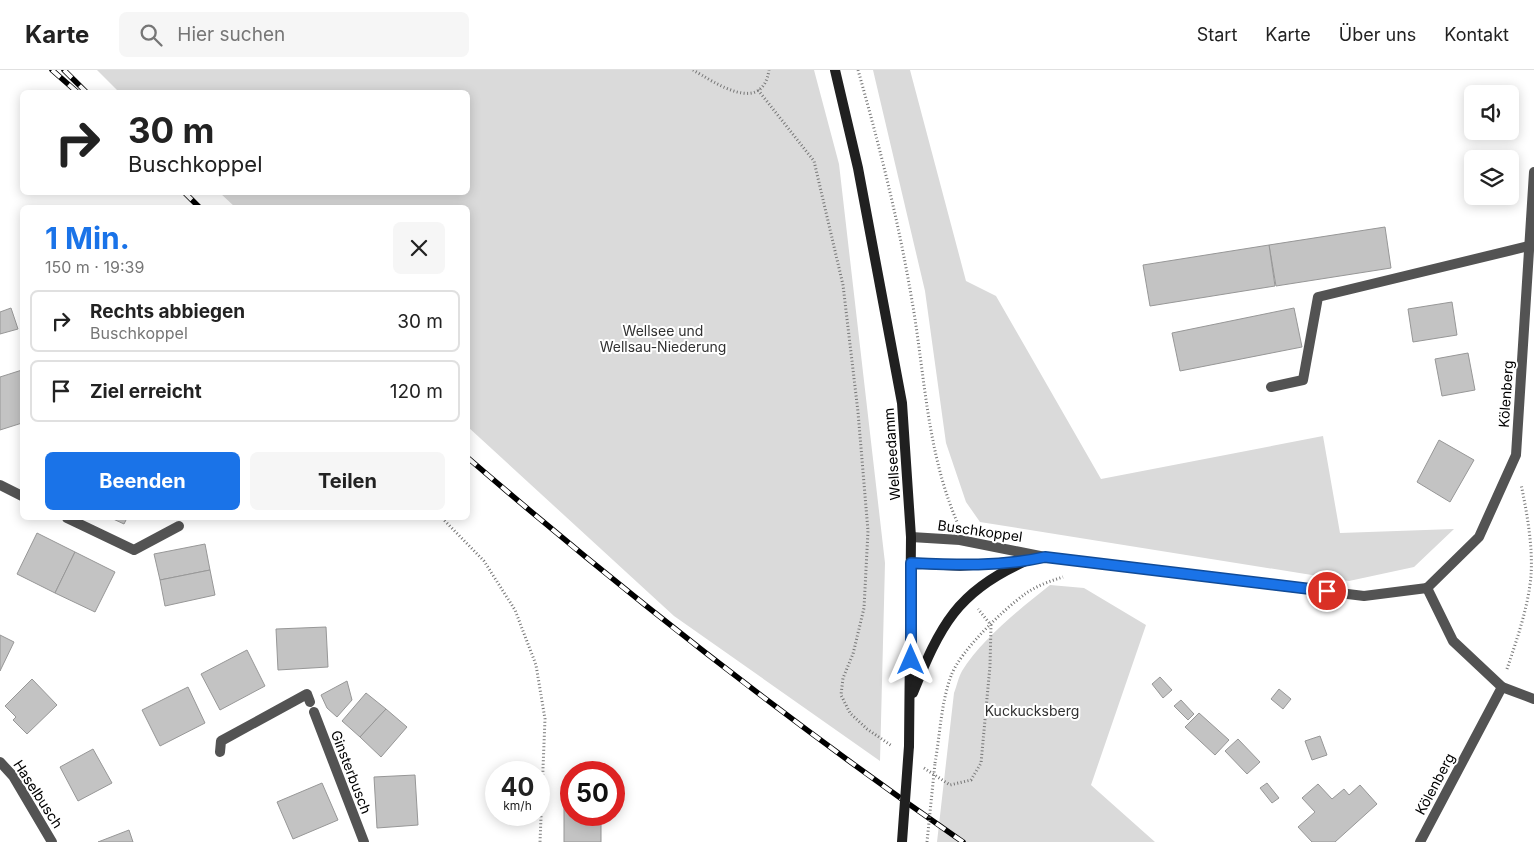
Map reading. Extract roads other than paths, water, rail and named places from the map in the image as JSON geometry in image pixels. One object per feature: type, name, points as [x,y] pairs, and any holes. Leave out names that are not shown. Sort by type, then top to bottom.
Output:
[{"type":"main road","name":"Wellseedamm","points":[[835,70],[866,206],[902,403],[911,537],[911,699],[902,842]]},
{"type":"main road","points":[[911,699],[930,653],[946,623],[968,596],[986,581],[1026,561]]},
{"type":"street","name":"Kölenberg","points":[[1427,588],[1479,537],[1516,455],[1534,172]]},
{"type":"street","points":[[1271,387],[1303,380],[1318,297],[1529,246]]},
{"type":"street","points":[[0,485],[20,495]]},
{"type":"street","points":[[71,520],[134,550],[179,526]]},
{"type":"street","name":"Buschkoppel","points":[[911,537],[960,540],[1045,557],[1364,596],[1427,588]]},
{"type":"street","name":"Buschkoppel","points":[[911,563],[960,566],[1026,561],[1045,557]]},
{"type":"street","points":[[1427,588],[1453,641],[1502,687],[1534,699]]},
{"type":"street","name":"Kölenberg","points":[[1420,842],[1502,687]]},
{"type":"street","name":"Ginsterbusch","points":[[220,752],[221,740],[307,694],[364,842]]},
{"type":"street","name":"Haselbusch","points":[[0,762],[13,776],[52,842]]},
{"type":"railway","points":[[52,70],[75,90]]},
{"type":"railway","points":[[64,70],[84,90]]},
{"type":"railway","points":[[187,195],[197,205]]},
{"type":"railway","points":[[470,460],[588,559],[710,656],[835,751],[963,842]]},
{"type":"park label","name":"Wellsee und Wellsau-Niederung","points":[[663,340]]},
{"type":"park label","name":"Kuckucksberg","points":[[1032,711]]}]
